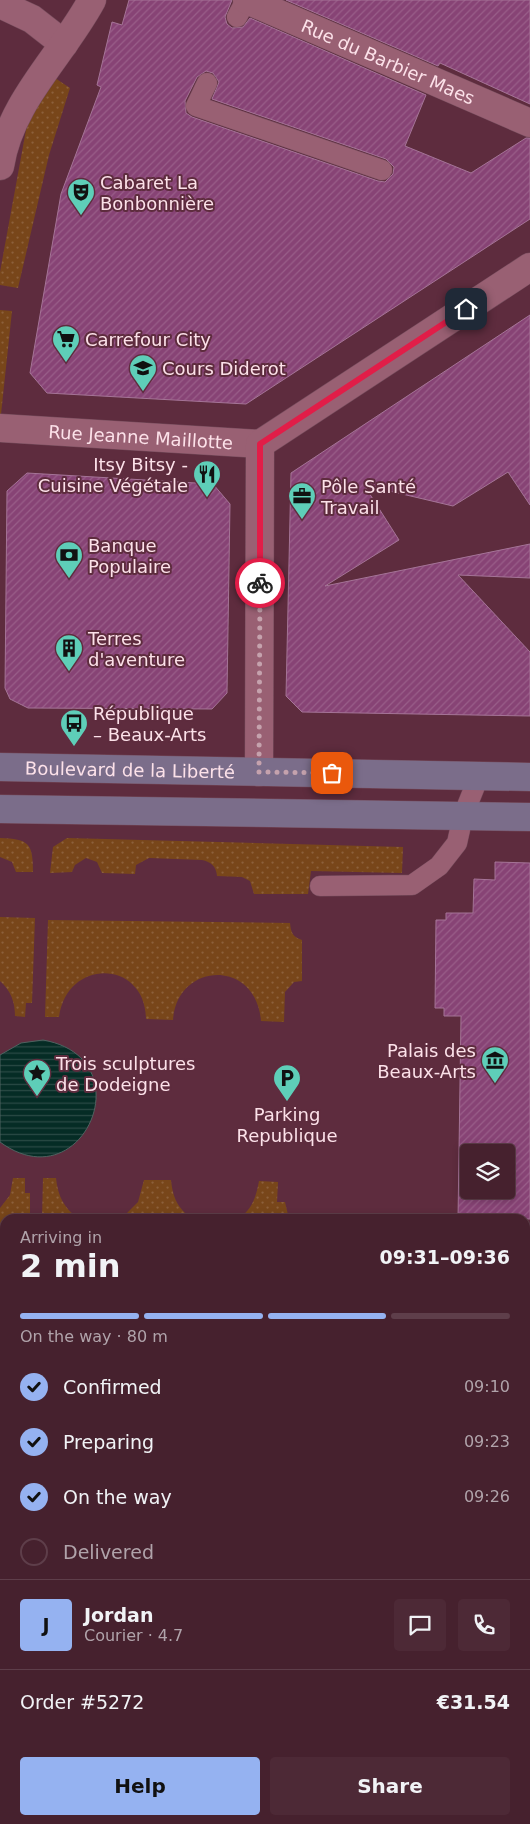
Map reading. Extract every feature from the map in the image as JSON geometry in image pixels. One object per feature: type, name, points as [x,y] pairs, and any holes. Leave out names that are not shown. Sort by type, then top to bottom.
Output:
[{"type":"main road","name":"Boulevard de la Liberté","points":[[0,766],[530,777]]},
{"type":"main road","points":[[0,809],[530,817]]},
{"type":"street","points":[[0,166],[4,147],[16,116],[92,0]]},
{"type":"street","points":[[0,4],[32,19],[64,44]]},
{"type":"street","name":"Rue du Barbier Maes","points":[[243,6],[530,123]]},
{"type":"street","points":[[259,772],[260,444],[530,267]]},
{"type":"street","name":"Rue Jeanne Maillotte","points":[[0,428],[260,444]]},
{"type":"lane","points":[[207,83],[196,106],[382,170]]},
{"type":"lane","points":[[320,886],[412,885],[438,866],[457,843],[463,816],[479,776]]},
{"type":"shaded area","points":[[55,78],[70,88],[49,155],[18,288],[0,285],[0,272],[26,130],[31,116]]},
{"type":"shaded area","points":[[0,310],[12,311],[1,414],[0,414]]},
{"type":"shaded area","points":[[0,838],[17,840],[27,844],[32,855],[33,872],[16,872],[12,862],[0,857]]},
{"type":"shaded area","points":[[67,838],[403,847],[402,873],[311,871],[308,894],[254,894],[250,881],[242,877],[217,876],[216,870],[212,865],[202,860],[149,858],[136,865],[135,874],[102,873],[97,862],[86,858],[75,865],[72,872],[50,873],[53,847]]},
{"type":"shaded area","points":[[0,917],[35,918],[32,1003],[26,1003],[25,1017],[15,1016],[12,997],[0,981]]},
{"type":"shaded area","points":[[48,920],[290,923],[293,934],[302,940],[302,981],[294,982],[285,992],[284,1022],[261,1021],[256,1000],[246,986],[232,978],[217,975],[201,978],[188,987],[178,1001],[173,1020],[146,1019],[142,999],[133,985],[120,976],[105,973],[90,976],[76,984],[65,998],[59,1017],[45,1017]]},
{"type":"shaded area","points":[[43,1040],[74,1052],[91,1072],[96,1096],[91,1121],[77,1141],[56,1154],[30,1156],[0,1142],[0,1055],[21,1043]]},
{"type":"shaded area","points":[[13,1178],[25,1178],[25,1193],[30,1193],[30,1214],[0,1214],[0,1208],[10,1195]]},
{"type":"shaded area","points":[[43,1178],[56,1178],[62,1201],[73,1214],[42,1214]]},
{"type":"shaded area","points":[[144,1180],[171,1180],[177,1202],[187,1214],[126,1214],[138,1202]]},
{"type":"shaded area","points":[[259,1181],[278,1182],[277,1202],[285,1202],[288,1214],[244,1214],[253,1203]]},
{"type":"building","points":[[129,0],[232,0],[225,17],[227,24],[232,28],[243,27],[250,18],[426,95],[405,146],[471,173],[526,138],[530,138],[530,219],[246,404],[47,393],[30,373],[61,194],[101,87],[97,85],[112,22],[122,25]],"holes":[[[206,71],[213,73],[219,82],[212,99],[386,159],[394,167],[393,174],[385,182],[378,181],[192,117],[186,113],[185,101],[197,77]]]},
{"type":"building","points":[[286,0],[530,0],[530,104],[440,63],[438,66]]},
{"type":"building","points":[[530,315],[530,505],[508,472],[453,506],[364,485],[399,540],[325,586],[530,544],[530,578],[458,575],[530,652],[530,716],[302,712],[286,696],[291,473]]},
{"type":"building","points":[[27,473],[213,484],[230,504],[227,693],[212,709],[28,708],[10,699],[5,688],[7,491]]},
{"type":"building","name":"Palais des Beaux-Arts","points":[[495,862],[530,863],[530,1214],[458,1214],[461,1016],[444,1016],[444,1008],[435,1008],[436,920],[446,920],[446,913],[473,913],[474,879],[495,880]]},
{"type":"way so far","points":[[260,583],[259,772],[332,773]]},
{"type":"place","name":"Cabaret La Bonbonnière","points":[[81,216]]},
{"type":"place","name":"Carrefour City","points":[[66,363]]},
{"type":"place","name":"Cours Diderot","points":[[143,392]]},
{"type":"place","name":"Itsy Bitsy - Cuisine Végétale","points":[[207,498]]},
{"type":"place","name":"Pôle Santé Travail","points":[[302,520]]},
{"type":"place","name":"Banque Populaire","points":[[69,579]]},
{"type":"place","name":"Terres d'aventure","points":[[69,672]]},
{"type":"place","name":"République – Beaux-Arts","points":[[74,747]]},
{"type":"place","name":"Palais des Beaux-Arts","points":[[495,1084]]},
{"type":"place","name":"Trois sculptures de Dodeigne","points":[[37,1097]]},
{"type":"place","name":"Parking Republique","points":[[287,1102]]},
{"type":"route","points":[[260,583],[260,444],[466,309]]}]
